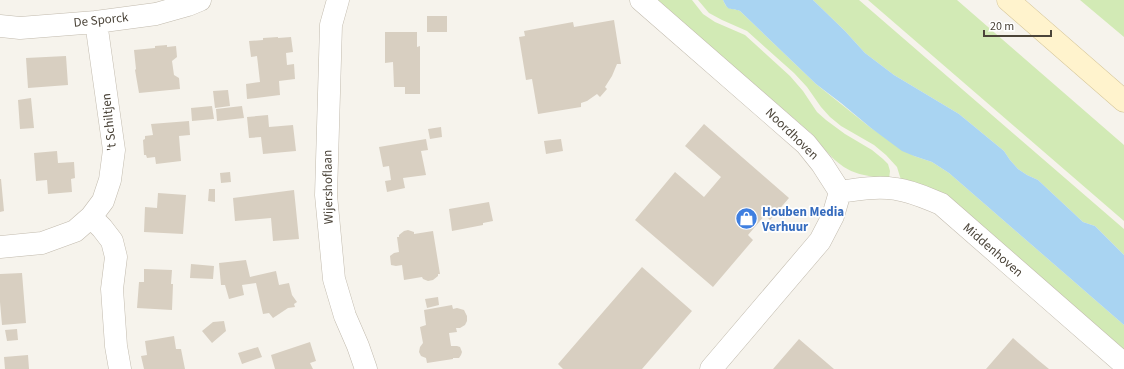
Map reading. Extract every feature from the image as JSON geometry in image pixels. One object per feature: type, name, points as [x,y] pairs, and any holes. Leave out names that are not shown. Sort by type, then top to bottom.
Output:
[{"type":"main road","points":[[1008,0],[1124,101]]},
{"type":"street","name":"De Sporck","points":[[0,26],[20,28],[96,22],[156,14],[200,0]]},
{"type":"street","name":"Wijershoflaan","points":[[338,0],[330,25],[326,195],[334,280],[345,316],[366,369]]},
{"type":"street","name":"Noordhoven","points":[[641,0],[806,144],[822,164],[840,192]]},
{"type":"street","name":"'t Schiltjen","points":[[0,247],[42,243],[75,231],[91,217],[103,201],[110,180],[114,150],[96,22]]},
{"type":"street","name":"Middenhoven","points":[[840,192],[873,187],[896,188],[941,204],[1124,364]]},
{"type":"street","points":[[711,369],[820,241],[833,216],[840,192]]},
{"type":"street","points":[[91,217],[112,241],[116,257],[112,289],[116,346],[120,369]]},
{"type":"green space","points":[[657,0],[692,0],[703,14],[715,22],[745,35],[790,76],[803,91],[817,112],[845,134],[872,150],[888,164],[890,171],[889,179],[855,173],[841,165],[828,154],[812,134]]},
{"type":"green space","points":[[698,0],[723,0],[728,8],[740,11],[816,84],[871,128],[914,156],[932,162],[949,173],[1124,325],[1124,350],[949,199],[925,186],[901,180],[897,167],[886,155],[874,145],[841,126],[830,117],[794,73],[747,31],[709,13]]},
{"type":"green space","points":[[813,0],[859,0],[1124,229],[1124,255],[1095,226],[1083,222],[1038,180],[1018,169],[1004,151],[959,114],[894,75],[865,53]]},
{"type":"green space","points":[[868,0],[957,0],[1124,145],[1124,221]]},
{"type":"green space","points":[[1080,0],[1124,0],[1124,37]]},
{"type":"water","points":[[723,0],[813,0],[865,53],[894,75],[959,114],[1004,151],[1018,169],[1038,180],[1083,222],[1095,226],[1124,255],[1124,325],[949,173],[932,162],[902,151],[871,128],[816,84],[740,11],[728,8]]},
{"type":"building","points":[[427,16],[447,16],[447,32],[427,32]]},
{"type":"building","points":[[614,20],[621,64],[617,64],[605,87],[607,89],[600,97],[597,94],[581,103],[581,107],[538,114],[532,79],[526,80],[519,37],[525,36],[524,31],[573,22],[574,27]]},
{"type":"building","points":[[385,32],[417,32],[417,47],[420,46],[420,94],[405,94],[405,87],[394,87],[393,62],[385,63]]},
{"type":"building","points":[[278,37],[291,37],[293,52],[286,53],[287,65],[294,64],[295,79],[279,81],[280,95],[247,99],[246,84],[260,82],[257,56],[251,57],[249,41]]},
{"type":"building","points":[[167,45],[167,47],[176,46],[177,57],[172,61],[174,75],[179,78],[180,89],[139,93],[135,70],[134,50]]},
{"type":"building","points":[[66,56],[68,85],[28,88],[26,58]]},
{"type":"building","points":[[228,90],[230,106],[215,108],[213,91]]},
{"type":"building","points":[[31,98],[34,128],[20,129],[18,100]]},
{"type":"building","points":[[212,106],[214,119],[192,121],[191,108]]},
{"type":"building","points":[[242,106],[244,118],[217,121],[216,109]]},
{"type":"building","points":[[268,115],[269,127],[293,125],[296,151],[263,154],[261,137],[249,138],[247,117]]},
{"type":"building","points":[[189,121],[190,135],[179,136],[181,161],[156,164],[155,157],[147,158],[146,155],[144,155],[143,140],[145,139],[145,136],[153,135],[151,124]]},
{"type":"building","points":[[704,124],[789,198],[770,220],[765,215],[748,235],[753,240],[713,287],[635,220],[675,172],[704,197],[721,177],[685,146]]},
{"type":"building","points":[[441,127],[442,137],[430,139],[428,129]]},
{"type":"building","points":[[426,139],[428,150],[421,151],[426,175],[403,178],[405,188],[387,192],[385,181],[391,180],[389,166],[383,167],[379,147]]},
{"type":"building","points":[[561,139],[563,151],[546,154],[544,141]]},
{"type":"building","points":[[57,151],[58,163],[74,162],[75,178],[71,179],[72,192],[48,194],[47,180],[36,181],[34,153]]},
{"type":"building","points":[[230,172],[231,182],[221,183],[220,173]]},
{"type":"building","points":[[0,179],[4,211],[0,212]]},
{"type":"building","points":[[209,189],[215,189],[215,202],[208,201]]},
{"type":"building","points":[[294,190],[299,239],[273,241],[271,218],[235,221],[233,198]]},
{"type":"building","points":[[158,193],[186,195],[183,234],[144,232],[145,207],[157,208]]},
{"type":"building","points":[[489,202],[493,221],[483,223],[483,225],[452,231],[449,209]]},
{"type":"building","points":[[408,230],[414,232],[414,234],[433,231],[440,274],[438,274],[438,276],[433,280],[428,281],[422,277],[404,280],[402,265],[391,265],[390,256],[399,252],[397,237],[399,237],[399,235],[404,231]]},
{"type":"building","points":[[246,260],[250,277],[276,271],[279,285],[289,283],[292,295],[297,302],[294,304],[295,307],[288,308],[273,318],[269,313],[263,314],[256,283],[242,285],[244,295],[229,299],[225,285],[221,285],[219,263]]},
{"type":"building","points":[[191,264],[214,266],[213,279],[190,278]]},
{"type":"building","points":[[642,267],[692,311],[642,369],[563,369],[558,364]]},
{"type":"building","points":[[144,269],[172,270],[172,310],[137,308],[139,282],[144,282]]},
{"type":"building","points":[[22,273],[26,323],[2,325],[0,274]]},
{"type":"building","points":[[438,297],[439,305],[427,308],[425,299]]},
{"type":"building","points":[[452,305],[453,309],[457,308],[464,310],[467,316],[465,325],[460,328],[456,328],[457,332],[449,333],[451,346],[460,347],[462,352],[461,355],[459,358],[427,363],[426,358],[421,356],[419,352],[423,343],[420,327],[426,325],[424,310]]},
{"type":"building","points":[[224,321],[226,331],[212,343],[202,331],[213,322]]},
{"type":"building","points":[[17,329],[18,340],[7,341],[5,330]]},
{"type":"building","points":[[174,336],[176,349],[181,349],[185,369],[144,369],[141,356],[147,355],[145,341]]},
{"type":"building","points":[[1013,338],[1038,360],[1049,369],[986,369]]},
{"type":"building","points":[[799,339],[834,369],[773,369]]},
{"type":"building","points":[[310,342],[316,361],[310,363],[313,369],[275,369],[271,355]]},
{"type":"building","points":[[258,347],[262,357],[242,364],[238,353]]},
{"type":"building","points":[[28,355],[29,369],[5,369],[4,357]]},
{"type":"place","name":"Houben Media Verhuur","points":[[747,219]]}]
